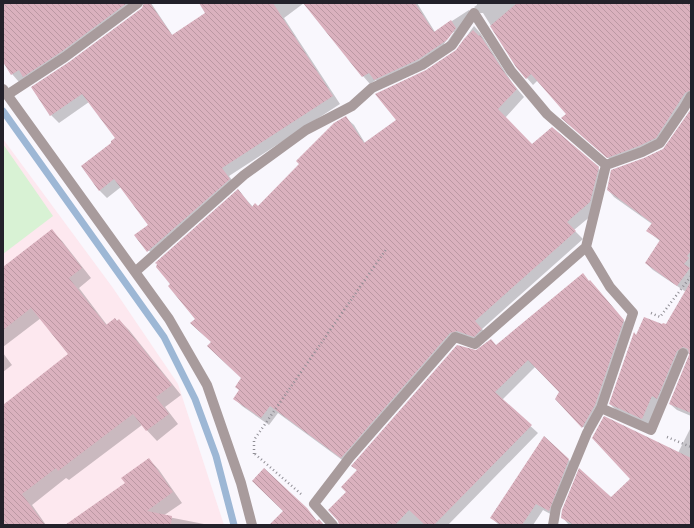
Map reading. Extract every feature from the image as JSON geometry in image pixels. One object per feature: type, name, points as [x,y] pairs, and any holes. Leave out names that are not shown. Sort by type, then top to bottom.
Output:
[{"type":"street","points":[[138,3],[66,57],[5,92],[169,319],[207,385],[226,437],[232,461],[241,483],[252,525]]},
{"type":"street","points":[[135,272],[244,175],[289,142],[306,130],[352,106],[372,88],[422,65],[452,45],[474,13],[511,71],[546,114],[606,165]]},
{"type":"street","points":[[606,165],[642,152],[660,142],[691,96]]},
{"type":"street","points":[[333,525],[314,504],[350,457],[455,337],[475,344],[586,247],[606,165]]},
{"type":"street","points":[[553,525],[556,508],[587,433],[601,408],[634,313],[610,287],[586,247]]},
{"type":"street","points":[[601,408],[652,430],[683,353]]},
{"type":"path","points":[[254,454],[254,440],[387,248]]},
{"type":"path","points":[[634,313],[643,310],[660,317],[691,276]]},
{"type":"path","points":[[652,430],[691,447]]},
{"type":"path","points":[[254,454],[314,504]]},
{"type":"path","points":[[232,461],[254,454]]},
{"type":"shaded area","points":[[3,139],[113,288],[178,384],[224,525],[3,525]]},
{"type":"green space","points":[[3,144],[53,216],[3,254]]},
{"type":"building","points":[[3,3],[127,3],[61,52],[23,77],[19,70],[11,75],[3,62]]},
{"type":"building","points":[[144,3],[150,3],[172,35],[205,13],[199,3],[273,3],[333,96],[222,168],[230,179],[147,252],[134,235],[148,225],[114,179],[99,191],[81,166],[111,143],[111,141],[115,138],[82,94],[50,116],[31,87],[69,62],[142,8]]},
{"type":"building","points":[[303,3],[415,3],[434,32],[451,20],[456,28],[447,40],[419,59],[374,80],[369,73],[362,77]]},
{"type":"building","points":[[517,3],[691,3],[691,90],[685,93],[656,138],[607,158],[561,118],[566,114],[531,74],[526,79],[516,67],[490,26]]},
{"type":"building","points":[[473,30],[479,36],[480,35],[517,89],[498,109],[532,144],[552,127],[599,167],[590,202],[567,222],[576,231],[475,321],[482,329],[474,337],[457,331],[450,333],[341,458],[270,406],[261,418],[233,399],[239,390],[235,387],[241,378],[207,346],[211,342],[190,323],[195,319],[168,286],[170,284],[156,267],[157,264],[155,263],[238,189],[252,207],[255,203],[258,206],[299,164],[296,161],[334,123],[346,116],[364,143],[396,120],[375,94],[426,70],[456,50]]},
{"type":"building","points":[[691,109],[691,251],[687,256],[689,258],[684,264],[690,268],[677,286],[645,263],[660,240],[646,231],[652,223],[607,190],[611,170],[644,158],[663,149]]},
{"type":"building","points":[[52,229],[82,268],[69,278],[106,325],[115,318],[117,321],[119,319],[172,385],[156,397],[169,414],[146,431],[133,414],[58,471],[56,468],[22,494],[45,525],[3,525],[3,405],[68,354],[31,308],[3,330],[3,267]]},
{"type":"building","points":[[583,273],[624,320],[595,405],[582,428],[555,399],[559,392],[528,360],[495,392],[532,425],[434,525],[425,525],[409,510],[395,525],[339,525],[338,521],[328,510],[346,492],[341,487],[357,470],[351,466],[457,345],[476,350],[491,339],[496,345]]},
{"type":"building","points":[[691,281],[691,413],[669,404],[689,355],[688,349],[683,347],[677,351],[657,399],[652,396],[642,419],[609,404],[634,332],[636,335],[644,317],[662,324],[666,324]]},
{"type":"building","points":[[604,416],[691,458],[691,525],[574,525],[561,518],[562,510],[579,468],[611,497],[630,479],[592,438]]},
{"type":"building","points":[[544,436],[569,459],[549,511],[536,504],[522,525],[501,525],[490,518]]},
{"type":"building","points":[[149,458],[173,492],[147,511],[172,516],[171,525],[65,525],[125,483],[121,478]]},
{"type":"building","points":[[264,468],[307,508],[317,521],[319,519],[324,525],[269,525],[283,511],[252,481]]},
{"type":"waterway","points":[[3,111],[164,337],[195,399],[216,456],[234,525]]}]
